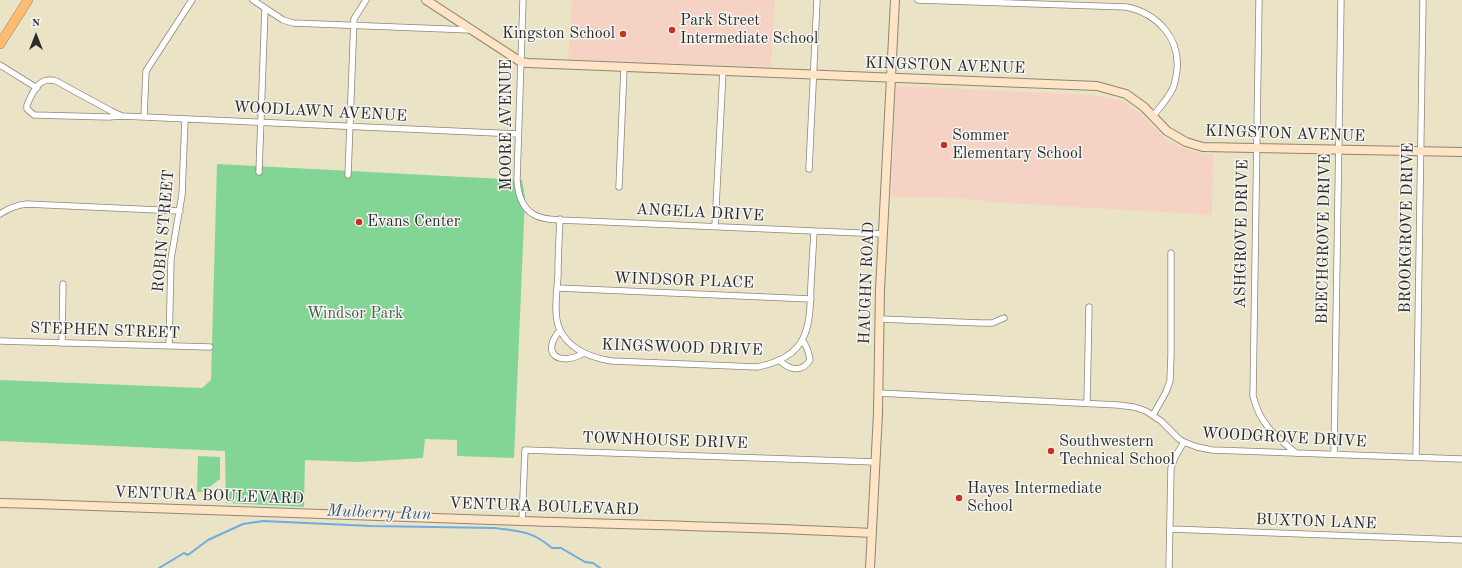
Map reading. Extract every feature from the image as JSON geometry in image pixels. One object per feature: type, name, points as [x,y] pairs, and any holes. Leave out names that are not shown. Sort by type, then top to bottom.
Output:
[{"type":"main road","points":[[0,44],[28,0]]},
{"type":"street","points":[[144,117],[146,71],[192,0]]},
{"type":"street","points":[[253,0],[283,20],[293,23],[471,30]]},
{"type":"street","points":[[348,175],[354,19],[366,0]]},
{"type":"street","name":"KINGSTON AVENUE","points":[[426,0],[521,62],[1098,86],[1126,94],[1136,100],[1167,131],[1181,139],[1193,144],[1215,148],[1462,152]]},
{"type":"street","name":"MOORE AVENUE","points":[[522,203],[518,194],[517,180],[523,0]]},
{"type":"street","points":[[809,168],[817,0]]},
{"type":"street","name":"HAUGHN ROAD","points":[[870,568],[883,234],[895,0]]},
{"type":"street","points":[[918,0],[1127,7],[1145,12],[1164,28],[1177,54],[1176,77],[1172,89],[1153,116]]},
{"type":"street","name":"ASHGROVE DRIVE","points":[[1259,0],[1253,396],[1258,412],[1266,426],[1278,439],[1296,453]]},
{"type":"street","name":"BEECHGROVE DRIVE","points":[[1334,454],[1341,0]]},
{"type":"street","name":"BROOKGROVE DRIVE","points":[[1416,457],[1423,0]]},
{"type":"street","points":[[259,172],[265,8]]},
{"type":"street","points":[[0,65],[37,88]]},
{"type":"street","points":[[619,187],[624,67]]},
{"type":"street","points":[[715,226],[723,71]]},
{"type":"street","name":"WOODLAWN AVENUE","points":[[122,116],[56,81],[45,79],[40,83],[27,105],[27,109],[34,114],[108,117],[122,116],[518,134]]},
{"type":"street","name":"ROBIN STREET","points":[[169,346],[172,259],[182,195],[185,119]]},
{"type":"street","name":"ANGELA DRIVE","points":[[522,203],[525,208],[542,218],[883,234]]},
{"type":"street","points":[[0,214],[8,208],[27,204],[180,211]]},
{"type":"street","points":[[560,219],[556,305],[560,330]]},
{"type":"street","name":"KINGSWOOD DRIVE","points":[[584,353],[569,359],[557,358],[552,351],[552,348],[555,337],[560,330],[572,344],[584,353],[600,359],[612,361],[746,367],[769,364],[779,360],[790,354],[802,340],[810,320],[814,231]]},
{"type":"street","points":[[1153,415],[1166,392],[1170,381],[1171,253]]},
{"type":"street","points":[[62,343],[63,284]]},
{"type":"street","name":"WINDSOR PLACE","points":[[557,288],[811,299]]},
{"type":"street","points":[[1087,403],[1089,307]]},
{"type":"street","points":[[880,319],[992,323],[1004,318]]},
{"type":"street","name":"KINGSWOOD DRIVE","points":[[779,360],[784,365],[792,369],[805,366],[810,360],[810,354],[802,340]]},
{"type":"street","name":"STEPHEN STREET","points":[[0,341],[210,347]]},
{"type":"street","name":"WOODGROVE DRIVE","points":[[878,393],[1087,403],[1134,407],[1153,415],[1184,442],[1197,447],[1212,450],[1459,459]]},
{"type":"street","points":[[1169,568],[1172,468],[1175,457],[1184,442]]},
{"type":"street","name":"TOWNHOUSE DRIVE","points":[[522,521],[525,450],[875,462]]},
{"type":"street","points":[[1459,459],[1462,453]]},
{"type":"street","name":"VENTURA BOULEVARD","points":[[0,503],[872,532]]},
{"type":"street","name":"BUXTON LANE","points":[[1170,529],[1462,540]]},
{"type":"shaded area","name":"Park Street Intermediate School","points":[[572,0],[775,0],[771,67],[568,60]]},
{"type":"shaded area","points":[[901,86],[1091,95],[1120,100],[1138,112],[1167,140],[1198,153],[1213,154],[1212,215],[990,202],[961,198],[891,197],[896,87]]},
{"type":"green space","name":"Windsor Park","points":[[217,164],[522,180],[525,197],[514,458],[457,456],[457,440],[425,439],[423,458],[359,462],[305,460],[304,507],[226,503],[225,451],[0,441],[0,380],[202,388],[211,380]]},
{"type":"green space","points":[[198,456],[220,457],[220,479],[203,492],[197,492]]},
{"type":"waterway","name":"Mulberry Run","points":[[159,568],[184,553],[188,555],[208,540],[243,524],[263,521],[371,526],[494,528],[511,530],[532,535],[545,542],[552,548],[561,548],[585,562],[593,563],[600,568]]},
{"type":"place","name":"Park Street Intermediate School","points":[[672,30]]},
{"type":"place","name":"Kingston School","points":[[623,34]]},
{"type":"place","name":"Sommer Elementary School","points":[[944,145]]},
{"type":"place","name":"Evans Center","points":[[359,222]]},
{"type":"place","name":"Southwestern Technical School","points":[[1051,451]]},
{"type":"place","name":"Hayes Intermediate School","points":[[959,498]]}]
